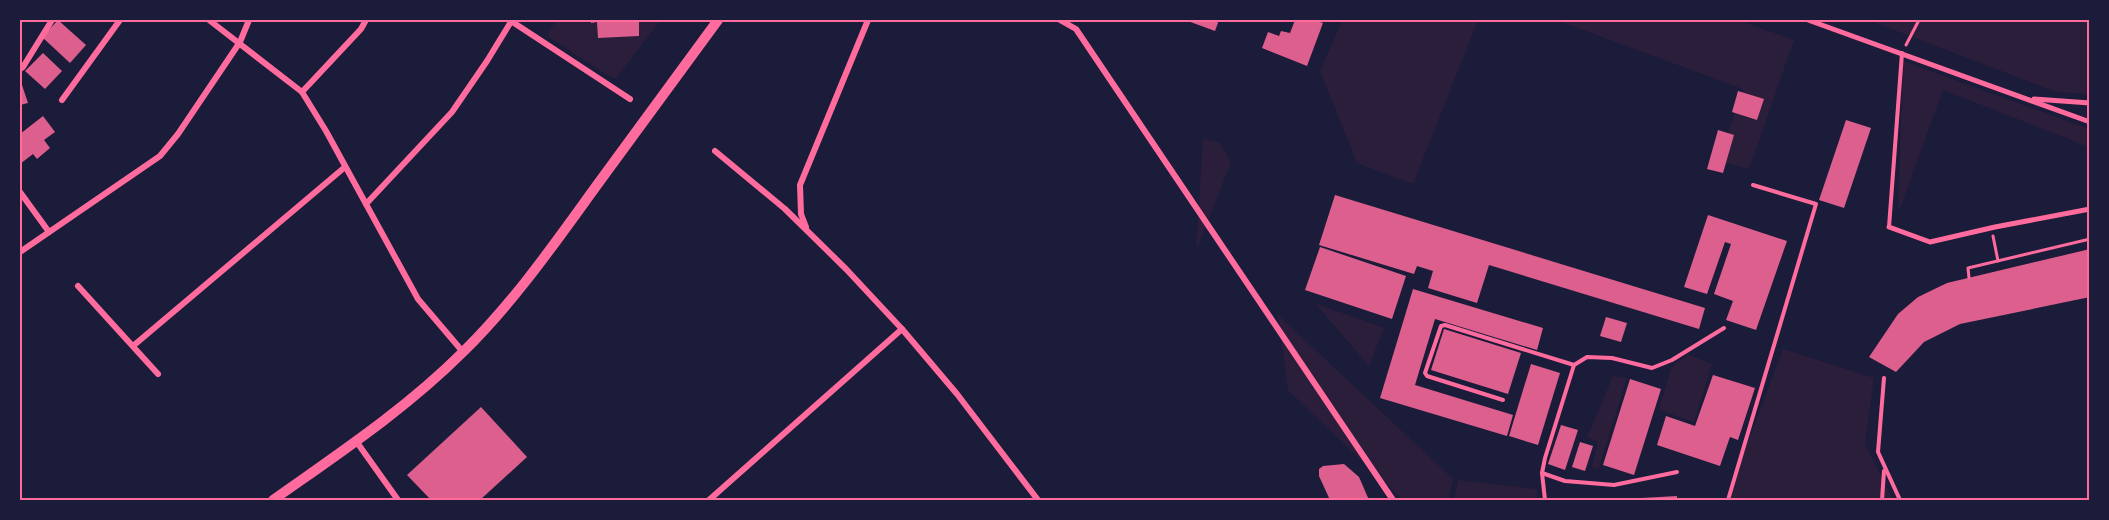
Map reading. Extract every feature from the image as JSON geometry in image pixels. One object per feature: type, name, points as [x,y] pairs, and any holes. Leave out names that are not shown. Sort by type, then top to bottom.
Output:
[{"type":"street","points":[[20,69],[52,20]]},
{"type":"street","points":[[62,100],[120,20]]},
{"type":"street","points":[[209,20],[302,92],[326,131],[418,299],[463,352]]},
{"type":"street","points":[[20,252],[160,156],[178,134],[240,42],[249,20]]},
{"type":"street","points":[[302,92],[361,29],[366,20]]},
{"type":"street","points":[[366,204],[452,112],[511,20],[630,99]]},
{"type":"street","points":[[273,501],[424,388],[463,352],[507,304],[549,251],[718,20]]},
{"type":"street","points":[[807,231],[801,214],[800,185],[868,20]]},
{"type":"street","points":[[1060,20],[1076,29],[1393,501]]},
{"type":"street","points":[[1808,20],[2090,122]]},
{"type":"street","points":[[2026,99],[2090,103]]},
{"type":"street","points":[[715,151],[785,209],[902,328],[957,394],[1038,501]]},
{"type":"street","points":[[133,346],[345,167]]},
{"type":"street","points":[[20,192],[49,232]]},
{"type":"street","points":[[1889,227],[1930,242],[2090,209]]},
{"type":"street","points":[[78,286],[158,375]]},
{"type":"street","points":[[709,501],[902,328]]},
{"type":"street","points":[[356,441],[398,501]]},
{"type":"lane","points":[[1889,227],[1902,53]]},
{"type":"lane","points":[[1728,501],[1816,204],[1753,185]]},
{"type":"lane","points":[[1503,400],[1425,374],[1441,326],[1574,365]]},
{"type":"lane","points":[[1545,501],[1542,473],[1545,458],[1574,365],[1587,357],[1612,358],[1652,368],[1671,360],[1724,328]]},
{"type":"lane","points":[[1884,378],[1878,452],[1900,501]]},
{"type":"lane","points":[[1882,501],[1884,468]]},
{"type":"lane","points":[[1542,473],[1565,481],[1614,485],[1677,472]]},
{"type":"path","points":[[1902,53],[1919,20]]},
{"type":"path","points":[[1991,228],[1998,261]]},
{"type":"path","points":[[1969,278],[1968,268],[2090,240]]},
{"type":"shaded area","points":[[557,20],[661,20],[615,79],[549,37],[548,32]]},
{"type":"shaded area","points":[[1339,20],[1478,20],[1413,184],[1357,163],[1320,71],[1342,21]]},
{"type":"shaded area","points":[[1556,20],[1738,20],[1794,40],[1749,169],[1719,161],[1743,89]]},
{"type":"shaded area","points":[[1868,20],[2089,20],[2089,94],[2056,92]]},
{"type":"shaded area","points":[[1903,61],[2089,129],[2089,147],[1943,90],[1898,214]]},
{"type":"shaded area","points":[[1203,139],[1219,142],[1231,162],[1196,251]]},
{"type":"shaded area","points":[[1315,303],[1384,328],[1369,366]]},
{"type":"shaded area","points":[[1278,315],[1453,479],[1448,500],[1403,500],[1288,390]]},
{"type":"shaded area","points":[[1783,349],[1874,378],[1865,444],[1893,500],[1726,500]]},
{"type":"shaded area","points":[[1688,354],[1712,364],[1694,422],[1659,410],[1671,368]]},
{"type":"shaded area","points":[[1613,376],[1627,378],[1598,470],[1592,467],[1598,442],[1587,437]]},
{"type":"shaded area","points":[[1458,480],[1537,489],[1537,500],[1454,500]]},
{"type":"building","points":[[58,20],[86,45],[70,63],[42,37]]},
{"type":"building","points":[[591,20],[639,20],[639,36],[598,38],[597,22],[591,23]]},
{"type":"building","points":[[1185,20],[1219,20],[1215,31]]},
{"type":"building","points":[[1295,20],[1314,20],[1323,23],[1307,66],[1262,48],[1268,32],[1279,36],[1281,31],[1290,33]]},
{"type":"building","points":[[43,53],[62,71],[45,89],[25,71]]},
{"type":"building","points":[[20,79],[28,103],[20,105]]},
{"type":"building","points":[[1738,91],[1764,99],[1757,120],[1732,112]]},
{"type":"building","points":[[43,116],[55,132],[44,140],[50,148],[37,159],[33,154],[20,164],[20,134]]},
{"type":"building","points":[[1846,120],[1871,128],[1844,208],[1819,200]]},
{"type":"building","points":[[1718,130],[1734,135],[1723,173],[1707,169]]},
{"type":"building","points":[[1335,195],[1705,308],[1699,329],[1489,265],[1477,303],[1428,288],[1433,271],[1417,266],[1414,274],[1319,245]]},
{"type":"building","points":[[1708,215],[1787,241],[1756,330],[1726,320],[1733,301],[1714,294],[1731,244],[1725,242],[1707,294],[1684,287]]},
{"type":"building","points":[[1320,247],[1406,276],[1392,319],[1305,290]]},
{"type":"building","points":[[2090,249],[2090,297],[1960,324],[1924,342],[1896,372],[1869,357],[1898,314],[1918,297],[1947,283]]},
{"type":"building","points":[[1413,289],[1543,328],[1537,350],[1435,319],[1415,385],[1513,415],[1507,436],[1380,398]]},
{"type":"building","points":[[1606,317],[1627,323],[1621,342],[1600,336]]},
{"type":"building","points":[[1444,329],[1521,353],[1508,394],[1431,370]]},
{"type":"building","points":[[1531,364],[1560,373],[1538,445],[1509,436]]},
{"type":"building","points":[[1713,375],[1755,388],[1738,440],[1730,437],[1720,466],[1657,445],[1666,416],[1695,426]]},
{"type":"building","points":[[1630,379],[1661,389],[1634,475],[1603,465]]},
{"type":"building","points":[[481,407],[527,457],[480,500],[431,500],[407,475]]},
{"type":"building","points":[[1561,425],[1578,430],[1565,470],[1548,464]]},
{"type":"building","points":[[1580,442],[1593,446],[1585,471],[1572,467]]},
{"type":"building","points":[[1344,464],[1359,477],[1369,500],[1330,500],[1319,476],[1319,469],[1323,466]]},
{"type":"building","points":[[1677,496],[1677,500],[1623,500],[1623,499]]}]
